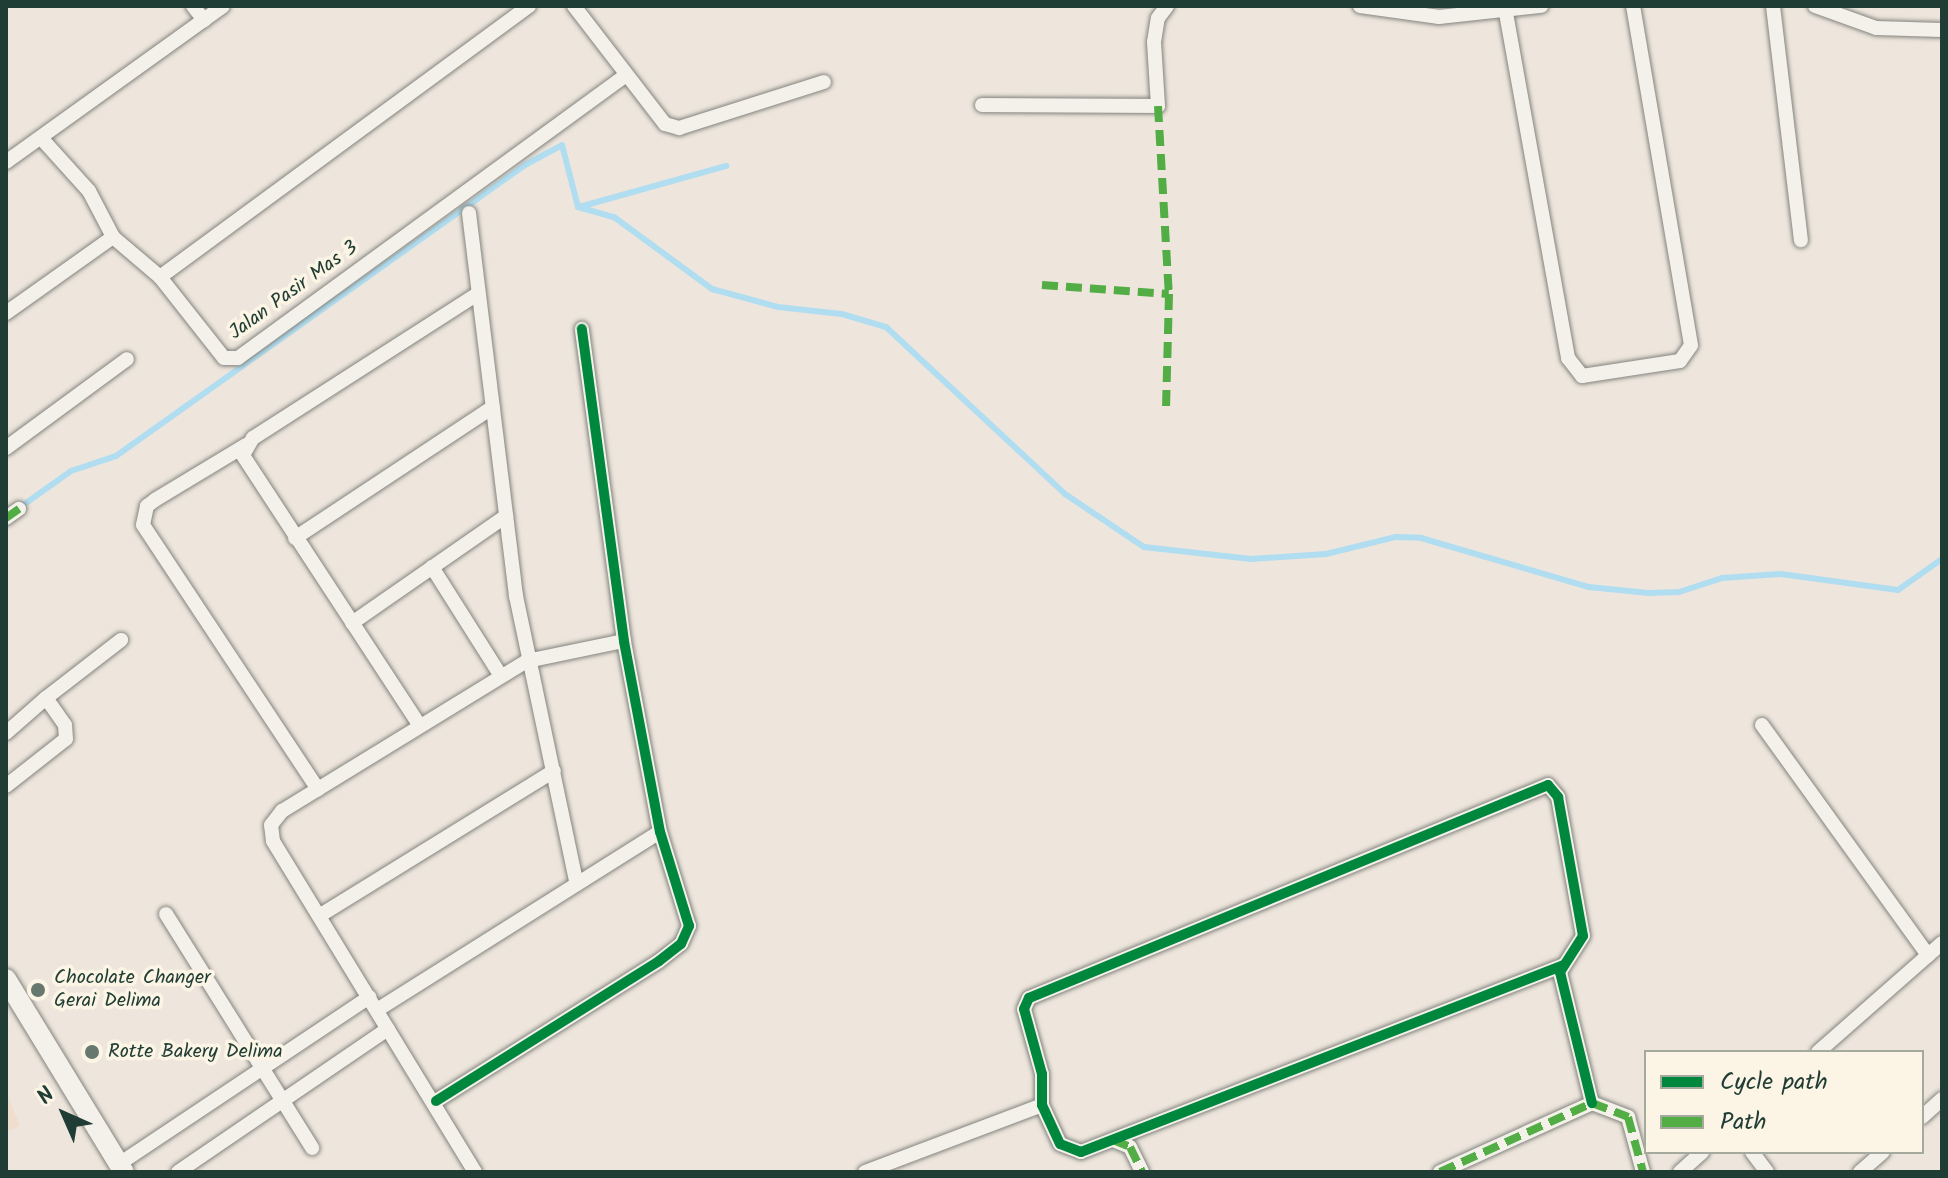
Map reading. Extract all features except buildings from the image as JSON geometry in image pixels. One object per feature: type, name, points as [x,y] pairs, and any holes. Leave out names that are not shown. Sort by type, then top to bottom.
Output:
[{"type":"main road","points":[[6,979],[121,1168]]},
{"type":"street","points":[[193,6],[204,20]]},
{"type":"street","points":[[7,160],[42,139],[223,6]]},
{"type":"street","points":[[160,277],[529,6]]},
{"type":"street","points":[[574,6],[656,118],[679,128],[824,82]]},
{"type":"street","points":[[982,105],[1158,106],[1154,42],[1158,18],[1167,6]]},
{"type":"street","points":[[1360,6],[1439,17],[1506,13],[1541,6]]},
{"type":"street","points":[[1506,13],[1568,358],[1582,376],[1680,361],[1691,345],[1633,6]]},
{"type":"street","points":[[1773,6],[1801,240]]},
{"type":"street","points":[[1815,6],[1876,28],[1942,30]]},
{"type":"street","name":"Jalan Pasir Mas 3","points":[[113,237],[160,277],[224,358],[238,358],[626,75]]},
{"type":"street","points":[[6,313],[113,237],[89,191],[42,139]]},
{"type":"street","points":[[469,213],[477,294],[527,661],[554,771],[576,881]]},
{"type":"street","points":[[318,789],[143,525],[147,506],[477,294]]},
{"type":"street","points":[[436,1101],[681,944],[688,917],[660,832],[624,641],[582,329]]},
{"type":"street","points":[[6,448],[127,359]]},
{"type":"street","points":[[295,538],[493,407]]},
{"type":"street","points":[[246,445],[245,463],[420,726]]},
{"type":"street","points":[[6,518],[19,509]]},
{"type":"street","points":[[352,623],[506,516]]},
{"type":"street","points":[[432,567],[501,676]]},
{"type":"street","points":[[6,733],[121,640]]},
{"type":"street","points":[[475,1172],[436,1101],[388,1029],[270,833],[273,819],[527,661],[624,641]]},
{"type":"street","points":[[6,786],[66,739],[65,725],[46,698]]},
{"type":"street","points":[[1762,725],[1928,955]]},
{"type":"street","points":[[319,916],[554,771]]},
{"type":"street","points":[[1564,965],[1081,1152],[1066,1150],[1042,1105],[1042,1074],[1024,1009],[1029,998],[1548,785],[1558,797],[1583,936],[1560,972],[1592,1103]]},
{"type":"street","points":[[121,1168],[261,1070],[660,832]]},
{"type":"street","points":[[166,914],[281,1105],[312,1148]]},
{"type":"street","points":[[1820,1050],[1942,943]]},
{"type":"street","points":[[178,1172],[281,1105],[388,1029]]},
{"type":"street","points":[[1924,1115],[1942,1099]]},
{"type":"street","points":[[1440,1172],[1592,1103],[1628,1117],[1643,1172]]},
{"type":"street","points":[[865,1172],[1042,1105]]},
{"type":"street","points":[[1113,1140],[1130,1147],[1142,1172]]},
{"type":"street","points":[[1680,1172],[1700,1154]]},
{"type":"street","points":[[1754,1154],[1767,1172]]},
{"type":"street","points":[[1860,1172],[1881,1154]]},
{"type":"shaded area","points":[[6,1091],[20,1126],[6,1132]]},
{"type":"waterway","points":[[19,508],[71,471],[116,456],[525,165],[562,145],[578,207],[614,217],[712,289],[778,307],[842,314],[886,327],[1065,494],[1144,547],[1251,559],[1326,554],[1396,537],[1421,538],[1589,587],[1649,593],[1679,592],[1722,578],[1781,574],[1898,590],[1942,559]]},
{"type":"waterway","points":[[579,207],[726,166]]},
{"type":"marked path","points":[[1158,106],[1169,294],[1166,410]]},
{"type":"marked path","points":[[1042,285],[1169,294]]},
{"type":"marked path","points":[[6,518],[19,509]]},
{"type":"marked path","points":[[1440,1172],[1592,1103],[1628,1117],[1643,1172]]},
{"type":"marked path","points":[[1113,1140],[1130,1147],[1142,1172]]},
{"type":"cycle path","points":[[436,1101],[659,961],[681,944],[689,926],[660,832],[624,641],[582,329]]},
{"type":"cycle path","points":[[1564,965],[1081,1152],[1060,1144],[1042,1105],[1042,1074],[1024,1009],[1029,998],[1548,785],[1558,797],[1583,936],[1560,972],[1592,1103]]},
{"type":"place","name":"Chocolate Changer Gerai Delima","points":[[38,990]]},
{"type":"place","name":"Rotte Bakery Delima","points":[[92,1052]]}]
